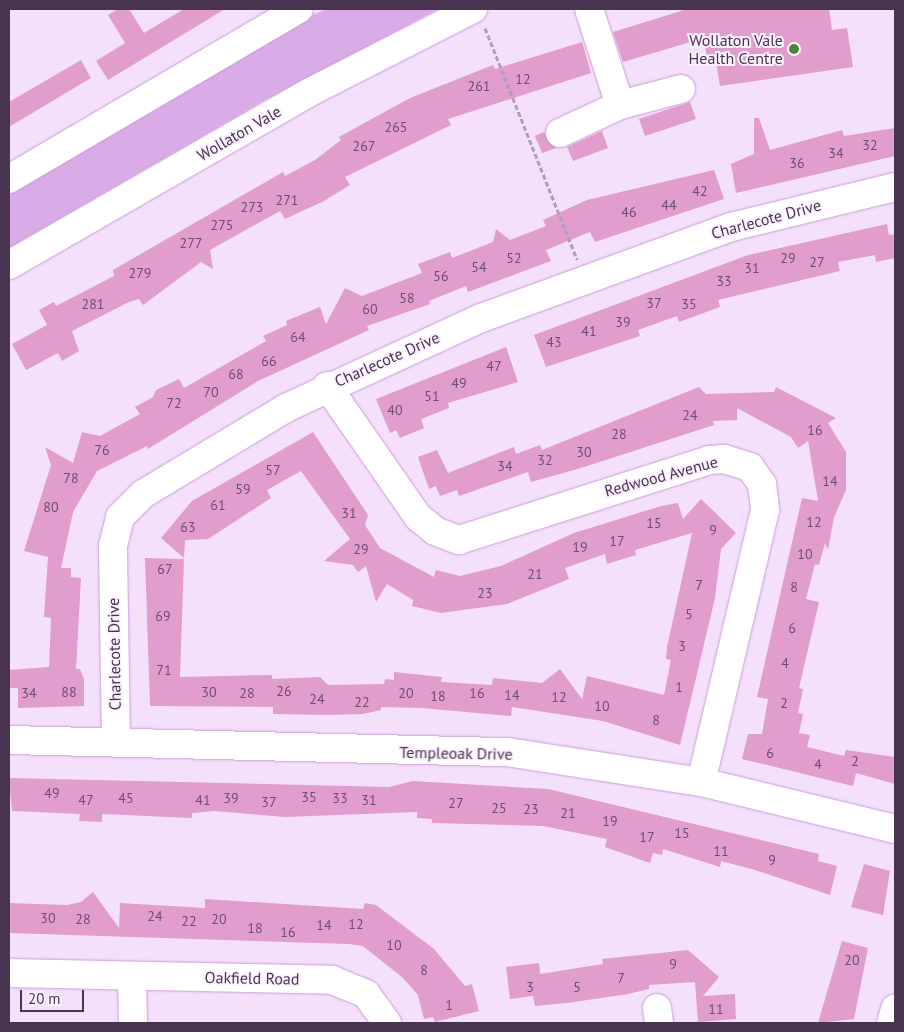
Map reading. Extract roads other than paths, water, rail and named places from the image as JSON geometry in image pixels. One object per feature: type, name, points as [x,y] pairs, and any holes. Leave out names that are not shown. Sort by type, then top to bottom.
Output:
[{"type":"street","points":[[9,179],[298,9]]},
{"type":"street","points":[[589,9],[620,105]]},
{"type":"street","name":"Wollaton Vale","points":[[9,265],[310,92],[478,17]]},
{"type":"street","points":[[560,133],[620,105],[681,89]]},
{"type":"street","name":"Charlecote Drive","points":[[116,742],[112,546],[120,517],[142,494],[232,437],[327,386],[481,318],[731,227],[895,187]]},
{"type":"street","name":"Redwood Avenue","points":[[327,386],[418,517],[435,531],[459,540],[709,460],[724,459],[750,467],[765,490],[765,510],[701,782]]},
{"type":"street","name":"Templeoak Drive","points":[[9,740],[507,752],[701,782],[895,830]]},
{"type":"street","name":"Oakfield Road","points":[[9,973],[332,980],[366,994],[387,1023]]},
{"type":"street","points":[[132,976],[133,1023]]},
{"type":"street","points":[[891,1023],[895,1009]]},
{"type":"place","name":"Wollaton Vale Health Centre","points":[[794,49]]}]
